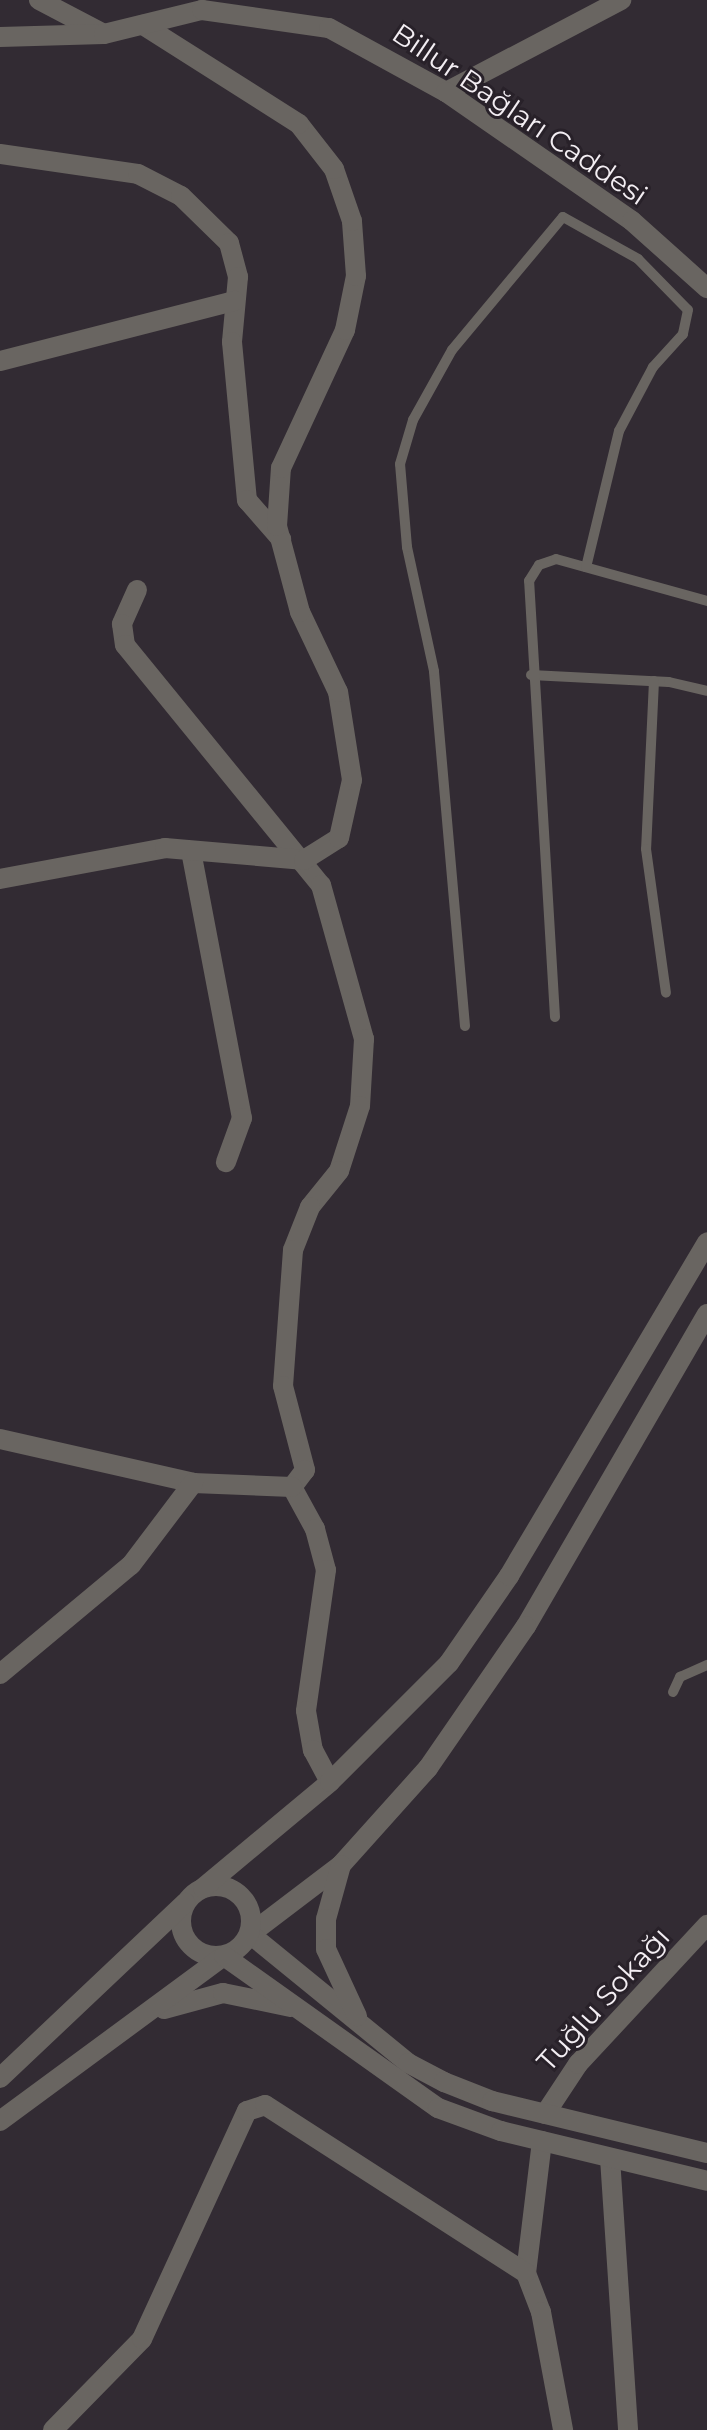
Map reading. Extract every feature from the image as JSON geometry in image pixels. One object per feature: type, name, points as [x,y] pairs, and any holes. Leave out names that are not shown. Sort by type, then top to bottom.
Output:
[{"type":"street","points":[[39,0],[104,34]]},
{"type":"street","points":[[446,92],[621,0]]},
{"type":"street","name":"Billur Bağları Caddesi","points":[[0,37],[104,34],[202,10],[294,19],[358,40],[446,92],[632,221],[707,288]]},
{"type":"street","points":[[0,879],[165,848],[304,860],[339,838],[352,780],[338,692],[300,612],[281,539],[281,468],[345,330],[356,276],[352,221],[334,169],[299,124],[143,25]]},
{"type":"street","points":[[0,154],[102,166],[181,196],[229,243],[238,277],[234,301],[247,500],[281,539]]},
{"type":"street","points":[[0,361],[234,301]]},
{"type":"street","points":[[137,590],[122,624],[130,655],[304,860],[321,885],[364,1039],[360,1106],[339,1171],[310,1207],[293,1250],[283,1386],[305,1470],[292,1487]]},
{"type":"street","points":[[191,851],[242,1118],[226,1162]]},
{"type":"street","points":[[0,2078],[185,1903],[330,1782],[420,1695],[486,1612],[707,1242]]},
{"type":"street","points":[[0,2121],[224,1956],[341,1865],[428,1768],[502,1664],[707,1314]]},
{"type":"street","points":[[0,1439],[193,1483],[292,1487]]},
{"type":"street","points":[[0,1674],[131,1565],[193,1483]]},
{"type":"street","points":[[292,1487],[315,1529],[326,1570],[306,1711],[313,1750],[330,1782]]},
{"type":"street","points":[[341,1865],[326,1919],[326,1949],[363,2026]]},
{"type":"street","points":[[203,1888],[226,1887],[245,1900],[250,1934],[363,2026],[444,2082],[545,2114],[707,2153]]},
{"type":"street","points":[[185,1903],[184,1937],[201,1953],[224,1956],[308,2012],[392,2081],[438,2108],[542,2141],[707,2181]]},
{"type":"street","name":"Tuğlu Sokağı","points":[[545,2114],[578,2064],[707,1925]]},
{"type":"street","points":[[124,2027],[188,1998],[223,1993],[308,2012]]},
{"type":"street","points":[[53,2430],[142,2339],[247,2111],[265,2105],[526,2273]]},
{"type":"street","points":[[542,2141],[526,2273],[541,2312],[563,2430]]},
{"type":"street","points":[[610,2158],[628,2430]]},
{"type":"lane","points":[[465,1026],[434,671],[407,547],[400,464],[413,420],[452,350],[563,217],[638,259],[688,310],[683,334],[653,367],[619,431],[586,567]]},
{"type":"lane","points":[[555,1017],[531,675],[531,575],[556,559],[707,601]]},
{"type":"lane","points":[[531,675],[654,681],[707,691]]},
{"type":"lane","points":[[654,681],[646,849],[666,993]]},
{"type":"lane","points":[[673,1692],[680,1677],[707,1665]]}]
